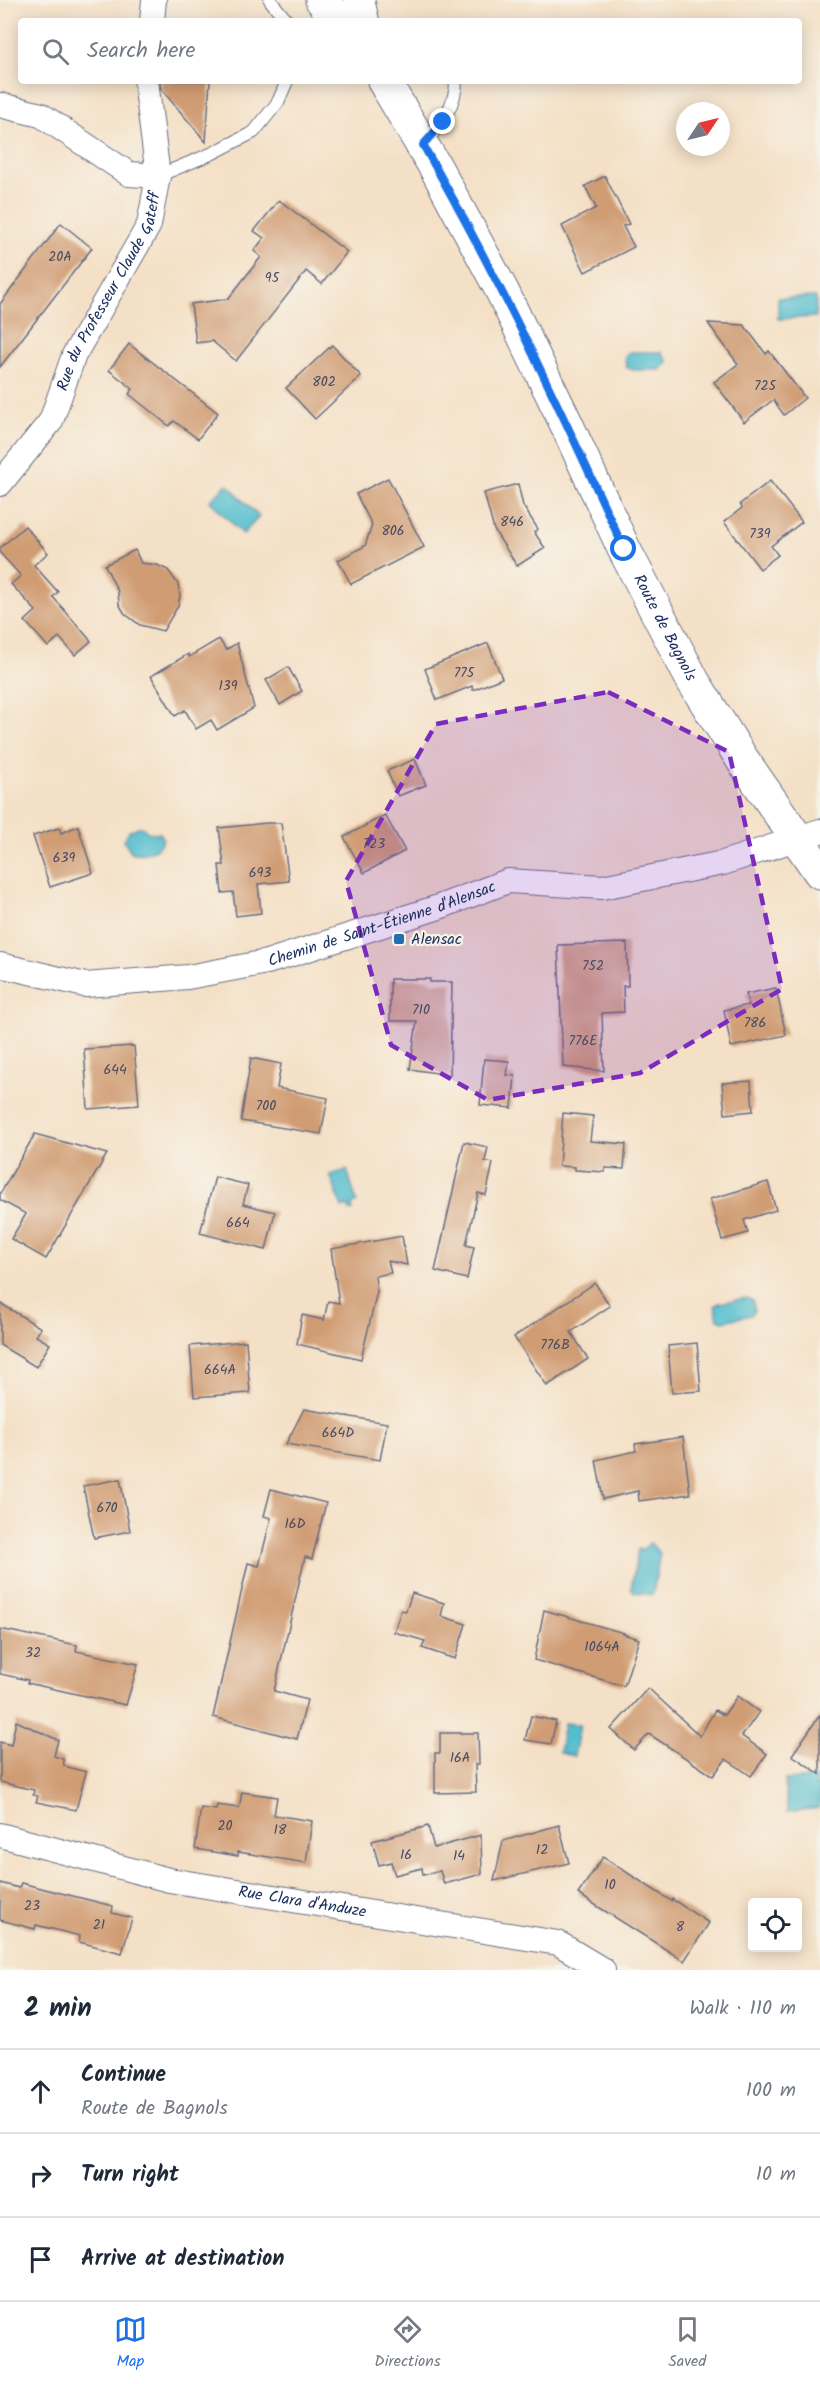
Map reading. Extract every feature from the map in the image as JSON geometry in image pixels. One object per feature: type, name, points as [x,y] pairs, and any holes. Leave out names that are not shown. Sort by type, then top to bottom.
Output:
[{"type":"main road","points":[[322,0],[337,18]]},
{"type":"main road","name":"Route de Bagnols","points":[[386,84],[423,145],[502,291],[565,420],[624,549],[693,681],[742,759],[808,836],[820,872]]},
{"type":"street","points":[[152,18],[154,0]]},
{"type":"street","points":[[359,0],[363,18]]},
{"type":"street","name":"Rue du Professeur Claude Gateff","points":[[0,484],[51,421],[74,355],[149,225],[158,176],[146,84]]},
{"type":"street","points":[[0,105],[41,115],[129,174],[158,176]]},
{"type":"street","name":"Chemin de Saint-Étienne d'Alensac","points":[[0,965],[85,985],[188,977],[267,962],[439,907],[508,881],[602,887],[723,862],[808,836]]},
{"type":"street","name":"Rue Clara d'Anduze","points":[[0,1835],[169,1880],[558,1943],[603,1970]]},
{"type":"lane","points":[[270,0],[285,18]]},
{"type":"lane","points":[[158,176],[213,153],[254,132],[278,102],[286,84]]},
{"type":"lane","points":[[423,145],[443,122],[456,93],[456,84]]},
{"type":"highlighted area","points":[[608,692],[729,752],[782,989],[640,1073],[488,1100],[391,1045],[346,881],[436,724]]},
{"type":"water","points":[[816,297],[816,317],[778,319],[778,298]]},
{"type":"water","points":[[629,352],[661,352],[668,362],[661,370],[633,370],[626,367],[625,357]]},
{"type":"water","points":[[227,484],[259,517],[243,534],[210,501]]},
{"type":"water","points":[[142,827],[149,833],[160,833],[163,839],[158,847],[145,853],[131,852],[124,840],[129,831]]},
{"type":"water","points":[[347,1170],[357,1202],[352,1205],[353,1210],[351,1211],[347,1206],[342,1208],[330,1175]]},
{"type":"water","points":[[747,1298],[753,1301],[754,1310],[751,1315],[723,1321],[718,1319],[715,1306],[719,1303]]},
{"type":"water","points":[[650,1543],[660,1553],[653,1593],[650,1595],[631,1589],[638,1549],[642,1550]]},
{"type":"water","points":[[564,1723],[580,1725],[574,1756],[559,1753]]},
{"type":"water","points":[[816,1778],[817,1787],[820,1787],[819,1808],[787,1812],[785,1780]]},
{"type":"building","points":[[160,84],[210,84],[206,142],[161,89]]},
{"type":"building","points":[[605,176],[629,224],[623,226],[634,247],[585,272],[562,226],[596,208],[585,186]]},
{"type":"building","points":[[279,200],[347,252],[322,284],[306,271],[236,361],[212,341],[196,343],[191,304],[228,299],[261,257],[254,251],[264,238],[254,231]]},
{"type":"building","points":[[61,223],[92,248],[0,367],[0,304]]},
{"type":"building","points":[[708,323],[744,325],[766,354],[769,351],[805,398],[784,415],[773,400],[744,422],[714,382],[738,364]]},
{"type":"building","points":[[129,344],[218,413],[198,439],[174,421],[169,426],[129,394],[133,389],[109,370]]},
{"type":"building","points":[[332,345],[361,376],[315,419],[286,388]]},
{"type":"building","points":[[388,478],[424,547],[351,584],[338,560],[365,546],[372,525],[356,494]]},
{"type":"building","points":[[770,481],[802,522],[771,546],[778,555],[760,569],[724,522],[742,508],[740,504]]},
{"type":"building","points":[[518,484],[523,506],[538,529],[534,532],[545,548],[517,566],[494,530],[484,493]]},
{"type":"building","points":[[25,526],[48,553],[34,565],[58,592],[53,597],[91,641],[75,655],[59,637],[48,647],[25,621],[36,611],[11,584],[21,576],[0,553],[0,548]]},
{"type":"building","points":[[135,550],[141,563],[157,565],[168,570],[178,584],[180,596],[178,606],[163,631],[140,625],[125,614],[119,604],[118,592],[105,565]]},
{"type":"building","points":[[219,639],[226,650],[237,643],[254,708],[217,730],[211,720],[196,729],[185,710],[175,716],[151,676]]},
{"type":"building","points":[[488,643],[502,678],[473,690],[472,686],[437,700],[425,669]]},
{"type":"building","points":[[288,667],[302,691],[280,705],[266,680]]},
{"type":"building","points":[[415,759],[426,785],[398,796],[387,771]]},
{"type":"building","points":[[385,815],[405,851],[364,873],[344,837]]},
{"type":"building","points":[[281,823],[289,881],[258,884],[261,913],[236,916],[233,892],[222,893],[219,865],[224,865],[219,828]]},
{"type":"building","points":[[78,826],[93,873],[50,887],[33,836],[59,828],[61,833]]},
{"type":"building","points":[[627,943],[628,986],[623,986],[624,1012],[602,1013],[604,1071],[563,1067],[558,945]]},
{"type":"building","points":[[390,979],[430,979],[430,982],[452,982],[450,1075],[410,1069],[417,1021],[390,1021]]},
{"type":"building","points":[[776,988],[786,1035],[731,1047],[724,1010],[749,1005],[746,994]]},
{"type":"building","points":[[134,1046],[139,1105],[88,1109],[84,1049]]},
{"type":"building","points":[[251,1058],[281,1064],[277,1088],[328,1098],[321,1134],[241,1121]]},
{"type":"building","points":[[484,1059],[509,1061],[507,1075],[515,1076],[512,1108],[480,1105]]},
{"type":"building","points":[[751,1081],[753,1111],[725,1114],[722,1083]]},
{"type":"building","points":[[563,1113],[593,1116],[590,1141],[626,1144],[624,1169],[605,1168],[605,1172],[575,1170],[575,1167],[559,1166]]},
{"type":"building","points":[[35,1134],[107,1154],[46,1259],[11,1239],[26,1214],[0,1200],[0,1194]]},
{"type":"building","points":[[464,1142],[488,1147],[485,1161],[493,1163],[486,1195],[478,1193],[466,1245],[474,1247],[467,1279],[435,1271]]},
{"type":"building","points":[[215,1177],[248,1185],[243,1204],[275,1212],[266,1250],[200,1233]]},
{"type":"building","points":[[768,1182],[776,1210],[744,1220],[748,1233],[722,1240],[710,1199]]},
{"type":"building","points":[[402,1236],[407,1265],[388,1261],[391,1273],[375,1276],[377,1292],[361,1359],[297,1344],[302,1315],[324,1320],[328,1301],[339,1303],[331,1249]]},
{"type":"building","points":[[595,1283],[610,1306],[571,1332],[588,1359],[547,1386],[514,1337]]},
{"type":"building","points":[[0,1303],[41,1328],[36,1336],[50,1344],[36,1367],[0,1345]]},
{"type":"building","points":[[246,1341],[250,1393],[194,1397],[190,1346]]},
{"type":"building","points":[[697,1343],[701,1391],[672,1393],[668,1346]]},
{"type":"building","points":[[304,1409],[387,1423],[380,1460],[286,1444]]},
{"type":"building","points":[[683,1437],[690,1494],[639,1501],[638,1491],[603,1499],[596,1460],[636,1451],[635,1444]]},
{"type":"building","points":[[120,1479],[130,1531],[94,1538],[83,1486]]},
{"type":"building","points":[[271,1489],[326,1503],[312,1559],[305,1557],[274,1691],[307,1700],[297,1739],[213,1717],[248,1563],[259,1566],[271,1518],[264,1516]]},
{"type":"building","points":[[412,1593],[444,1603],[441,1616],[466,1624],[455,1659],[422,1648],[425,1641],[394,1632],[401,1610],[406,1611]]},
{"type":"building","points":[[544,1610],[639,1639],[624,1686],[534,1660]]},
{"type":"building","points":[[0,1629],[77,1645],[76,1651],[138,1664],[126,1705],[27,1683],[28,1680],[0,1674]]},
{"type":"building","points":[[648,1688],[700,1736],[715,1710],[724,1715],[737,1696],[759,1712],[742,1736],[767,1754],[751,1776],[726,1759],[713,1776],[649,1734],[634,1750],[611,1729]]},
{"type":"building","points":[[820,1715],[820,1774],[792,1755]]},
{"type":"building","points":[[531,1716],[556,1721],[551,1744],[525,1740]]},
{"type":"building","points":[[16,1721],[58,1740],[54,1756],[63,1759],[64,1766],[86,1772],[76,1810],[36,1802],[38,1796],[33,1795],[34,1790],[0,1782],[0,1742],[11,1745]]},
{"type":"building","points":[[440,1733],[478,1733],[479,1764],[475,1764],[476,1792],[435,1793],[435,1753],[440,1753]]},
{"type":"building","points":[[242,1792],[277,1797],[274,1815],[312,1821],[306,1863],[238,1852],[238,1856],[195,1849],[201,1808],[216,1810],[217,1805],[239,1808]]},
{"type":"building","points":[[559,1825],[569,1863],[494,1881],[503,1841]]},
{"type":"building","points":[[428,1826],[434,1848],[481,1835],[482,1874],[444,1884],[440,1871],[423,1875],[422,1868],[395,1875],[391,1862],[379,1865],[372,1841]]},
{"type":"building","points":[[603,1857],[709,1923],[684,1961],[578,1894]]},
{"type":"building","points":[[0,1883],[19,1888],[21,1883],[113,1906],[112,1913],[132,1918],[122,1953],[79,1942],[80,1936],[36,1925],[35,1929],[0,1920]]},
{"type":"place","name":"Alensac","points":[[399,939]]},
{"type":"route","points":[[443,122],[423,145],[502,291],[565,420],[624,549]]}]
